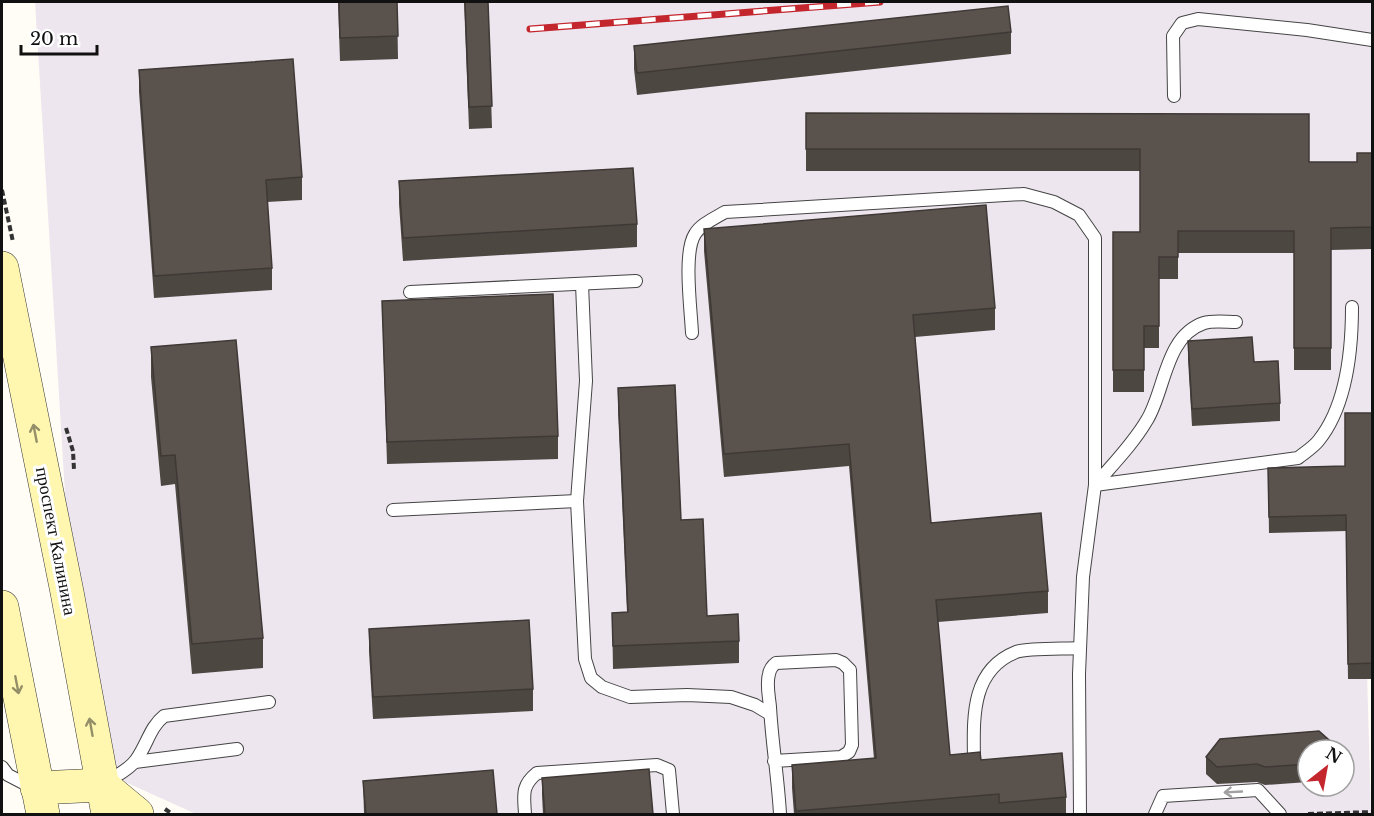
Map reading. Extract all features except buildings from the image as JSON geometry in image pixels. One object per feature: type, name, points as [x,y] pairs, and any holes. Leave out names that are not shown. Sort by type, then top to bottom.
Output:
[{"type":"main road","name":"проспект Калинина","points":[[2,268],[67,592],[105,800]]},
{"type":"main road","points":[[2,607],[40,801],[105,800],[137,814]]},
{"type":"lane","points":[[1174,96],[1173,36],[1182,24],[1198,19],[1307,30],[1372,40]]},
{"type":"lane","points":[[692,333],[688,254],[694,234],[725,212],[1024,194],[1053,202],[1079,214],[1095,238],[1095,485],[1083,577],[1080,648],[1080,814]]},
{"type":"lane","points":[[410,292],[636,281]]},
{"type":"lane","points":[[582,284],[586,381],[577,501],[585,659],[591,678],[602,687],[630,697],[704,695],[731,697],[755,705],[770,714]]},
{"type":"lane","points":[[1095,485],[1298,458],[1318,441],[1335,411],[1352,343],[1352,307]]},
{"type":"lane","points":[[1095,485],[1124,452],[1149,418],[1171,357],[1187,333],[1204,322],[1236,322]]},
{"type":"lane","points":[[393,510],[577,501]]},
{"type":"lane","points":[[974,765],[974,708],[982,683],[995,665],[1017,651],[1080,648]]},
{"type":"lane","points":[[774,761],[841,757],[849,752],[852,745],[850,670],[843,663],[836,660],[776,663],[770,669],[768,677],[770,714],[774,761],[779,789],[780,814]]},
{"type":"lane","points":[[105,800],[135,762],[155,723],[164,716],[269,702]]},
{"type":"lane","points":[[135,762],[237,748]]},
{"type":"lane","points":[[525,814],[524,792],[527,781],[537,773],[657,765],[669,770],[673,814]]},
{"type":"lane","points":[[2,767],[8,775],[30,787],[40,801]]},
{"type":"lane","points":[[1155,814],[1163,796],[1258,790],[1280,814]]},
{"type":"path","points":[[1308,814],[1372,812]]},
{"type":"shaded area","points":[[35,2],[1372,2],[1372,421],[1360,422],[1371,814],[196,814],[103,772],[69,559]]},
{"type":"railway","points":[[530,29],[880,2]]}]
